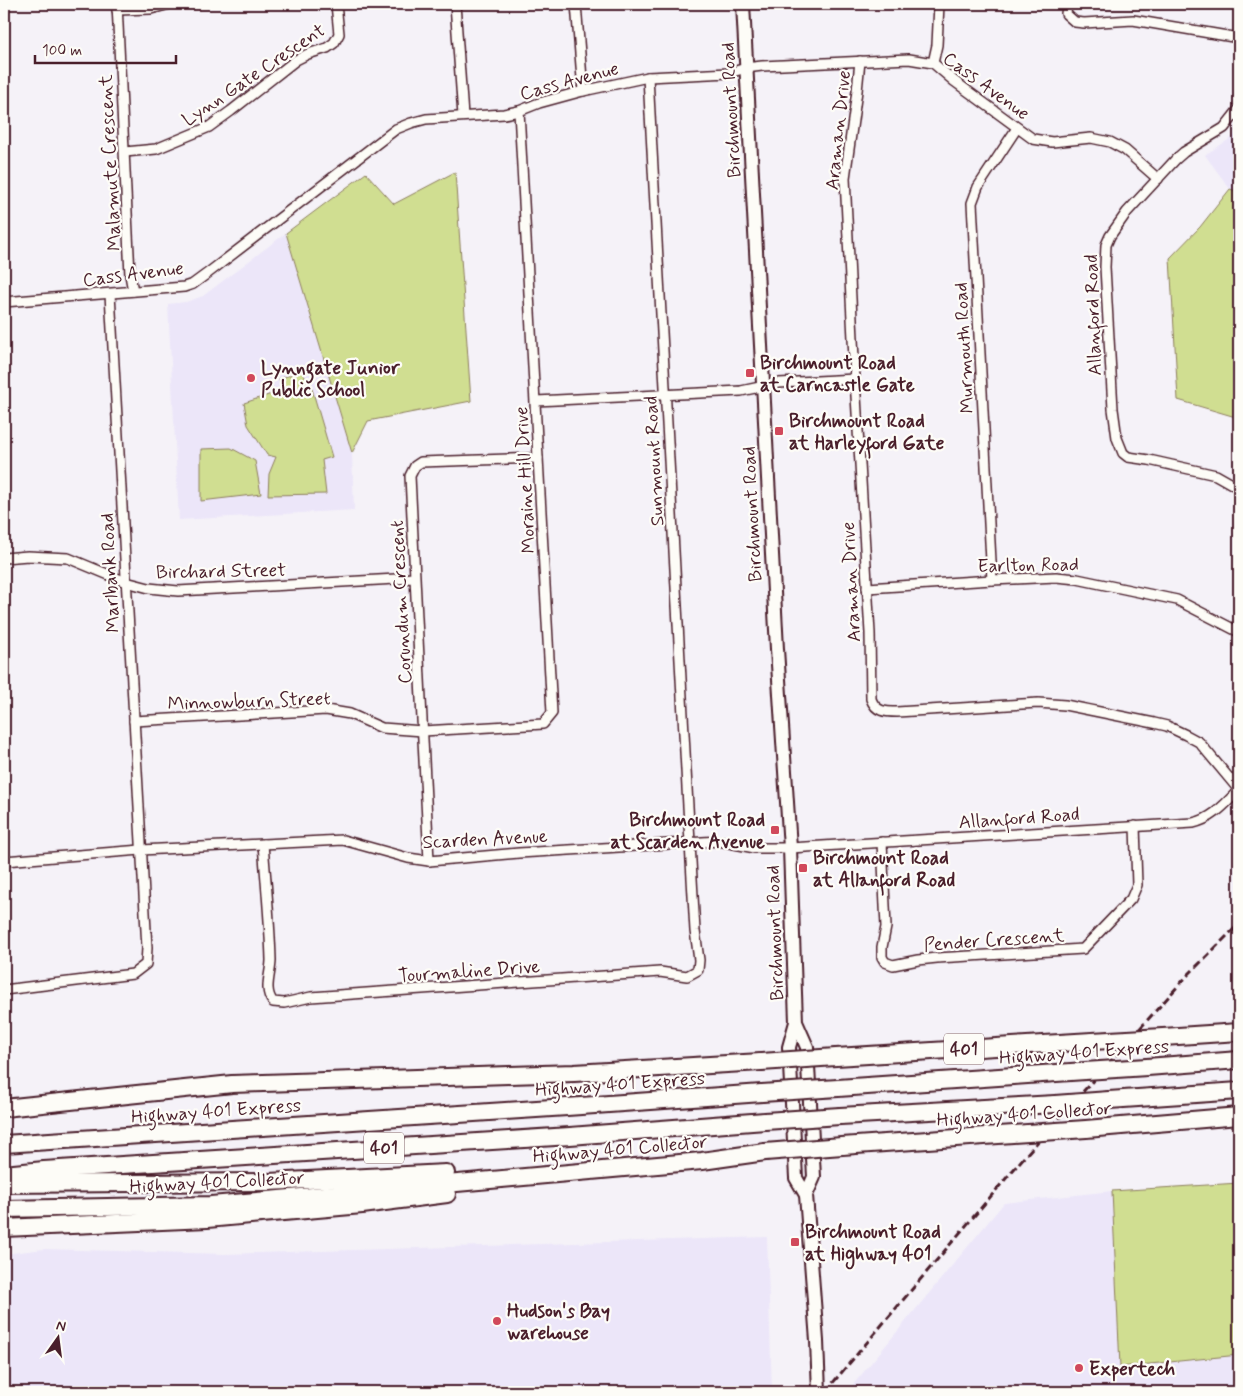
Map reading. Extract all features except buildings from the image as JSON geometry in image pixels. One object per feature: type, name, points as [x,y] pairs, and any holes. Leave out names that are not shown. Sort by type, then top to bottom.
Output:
[{"type":"highway","name":"401","points":[[4,1108],[232,1084],[574,1073],[1239,1032]]},
{"type":"highway","name":"Highway 401 Express","points":[[4,1144],[1239,1060]]},
{"type":"highway","name":"401","points":[[4,1174],[50,1169],[1239,1091]]},
{"type":"highway","name":"Highway 401 Collector","points":[[4,1209],[211,1205],[702,1161],[765,1152],[1093,1129],[1239,1116]]},
{"type":"highway","points":[[1093,1129],[1239,1126]]},
{"type":"highway","points":[[4,1184],[268,1182],[702,1161]]},
{"type":"highway","points":[[4,1228],[207,1219],[362,1205],[702,1161]]},
{"type":"main road","name":"Birchmount Road","points":[[743,4],[777,649],[790,848],[796,1022],[789,1047],[796,1178],[806,1195],[819,1392]]},
{"type":"main road","name":"Birchmount Road","points":[[796,1022],[807,1047],[814,1176],[806,1195]]},
{"type":"street","points":[[117,7],[151,9],[170,4]]},
{"type":"street","name":"Lynn Gate Crescent","points":[[125,152],[156,149],[209,127],[231,112],[296,60],[327,48],[334,43],[339,34],[336,4]]},
{"type":"street","points":[[455,4],[463,116]]},
{"type":"street","points":[[576,4],[583,91]]},
{"type":"street","points":[[933,63],[937,45],[939,4]]},
{"type":"street","points":[[1067,4],[1066,14],[1075,22],[1133,20],[1239,38]]},
{"type":"street","name":"Malamute Crescent","points":[[117,7],[130,275],[133,291]]},
{"type":"street","name":"Cass Avenue","points":[[4,302],[184,287],[193,284],[396,129],[426,119],[504,114],[519,111],[539,103],[583,91],[648,77],[730,73],[746,68],[860,61],[909,59],[933,63],[954,81],[1033,139],[1052,142],[1092,138],[1110,142],[1125,150],[1158,179]]},
{"type":"street","name":"Araman Drive","points":[[860,61],[858,91],[845,178],[868,588],[871,699],[874,706],[878,710],[885,712],[897,712],[1044,704],[1065,705],[1154,723],[1166,726],[1199,742],[1239,790]]},
{"type":"street","name":"Sunmount Road","points":[[648,77],[690,843]]},
{"type":"street","name":"Allanford Road","points":[[1239,109],[1224,128],[1184,152],[1127,212],[1106,245],[1104,267],[1113,409],[1117,438],[1123,453],[1128,457],[1216,475],[1239,488]]},
{"type":"street","name":"Moraine Hill Drive","points":[[423,731],[543,724],[552,712],[519,111]]},
{"type":"street","name":"Murmouth Road","points":[[992,580],[972,203],[978,187],[1018,128]]},
{"type":"street","name":"Marlbank Road","points":[[4,990],[133,974],[146,964],[147,948],[110,294]]},
{"type":"street","points":[[536,401],[741,391],[779,383],[855,379]]},
{"type":"street","name":"Corundum Crescent","points":[[429,861],[410,476],[415,466],[422,462],[538,458]]},
{"type":"street","name":"Birchard Street","points":[[4,558],[28,556],[68,558],[126,582],[149,588],[178,591],[414,578]]},
{"type":"street","name":"Earlton Road","points":[[868,588],[1056,577],[1077,579],[1177,600],[1239,632]]},
{"type":"street","name":"Minnowburn Street","points":[[134,721],[326,710],[350,714],[382,728],[423,731]]},
{"type":"street","name":"Allanford Road","points":[[790,848],[1200,822],[1213,815],[1239,790]]},
{"type":"street","name":"Pender Crescent","points":[[882,842],[886,927],[882,956],[885,962],[893,965],[938,958],[1082,949],[1132,899],[1135,893],[1137,884],[1135,826]]},
{"type":"street","name":"Scarden Avenue","points":[[4,860],[141,850],[343,840],[408,858],[429,861],[519,853],[719,841],[755,848],[790,848]]},
{"type":"street","name":"Tourmaline Drive","points":[[263,844],[271,961],[268,992],[273,1002],[284,1003],[311,997],[660,972],[687,976],[698,970],[699,964],[695,931],[690,843]]},
{"type":"shaded area","points":[[1239,133],[1239,192],[1230,189],[1205,155]]},
{"type":"shaded area","name":"Lynngate Junior Public School","points":[[286,233],[352,453],[354,510],[179,520],[168,304],[186,302],[203,296]]},
{"type":"shaded area","points":[[1112,1191],[1120,1367],[1239,1355],[1239,1392],[847,1392],[1004,1203]]},
{"type":"shaded area","points":[[767,1237],[772,1392],[4,1392],[4,1254],[44,1249],[226,1254]]},
{"type":"green space","points":[[455,172],[471,401],[368,421],[352,453],[286,233],[366,173],[394,204]]},
{"type":"green space","points":[[1230,189],[1239,192],[1239,418],[1178,400],[1170,258],[1200,227]]},
{"type":"green space","points":[[301,371],[307,380],[306,383],[310,382],[332,457],[322,460],[326,494],[268,495],[269,474],[276,457],[267,455],[248,425],[244,403],[284,390],[279,379]]},
{"type":"green space","points":[[231,448],[255,461],[261,494],[201,501],[201,449]]},
{"type":"green space","points":[[1239,1183],[1239,1355],[1120,1367],[1112,1191]]},
{"type":"railway","points":[[825,1392],[1025,1156],[1188,975],[1239,924]]},
{"type":"place","name":"Birchmount Road at Carncastle Gate","points":[[750,373]]},
{"type":"place","name":"Lynngate Junior Public School","points":[[251,378]]},
{"type":"place","name":"Birchmount Road at Harleyford Gate","points":[[779,431]]},
{"type":"place","name":"Birchmount Road at Scarden Avenue","points":[[775,830]]},
{"type":"place","name":"Birchmount Road at Allanford Road","points":[[803,868]]},
{"type":"place","name":"Birchmount Road at Highway 401","points":[[795,1242]]},
{"type":"place","name":"Hudson's Bay warehouse","points":[[497,1321]]},
{"type":"place","name":"Expertech","points":[[1079,1368]]}]
